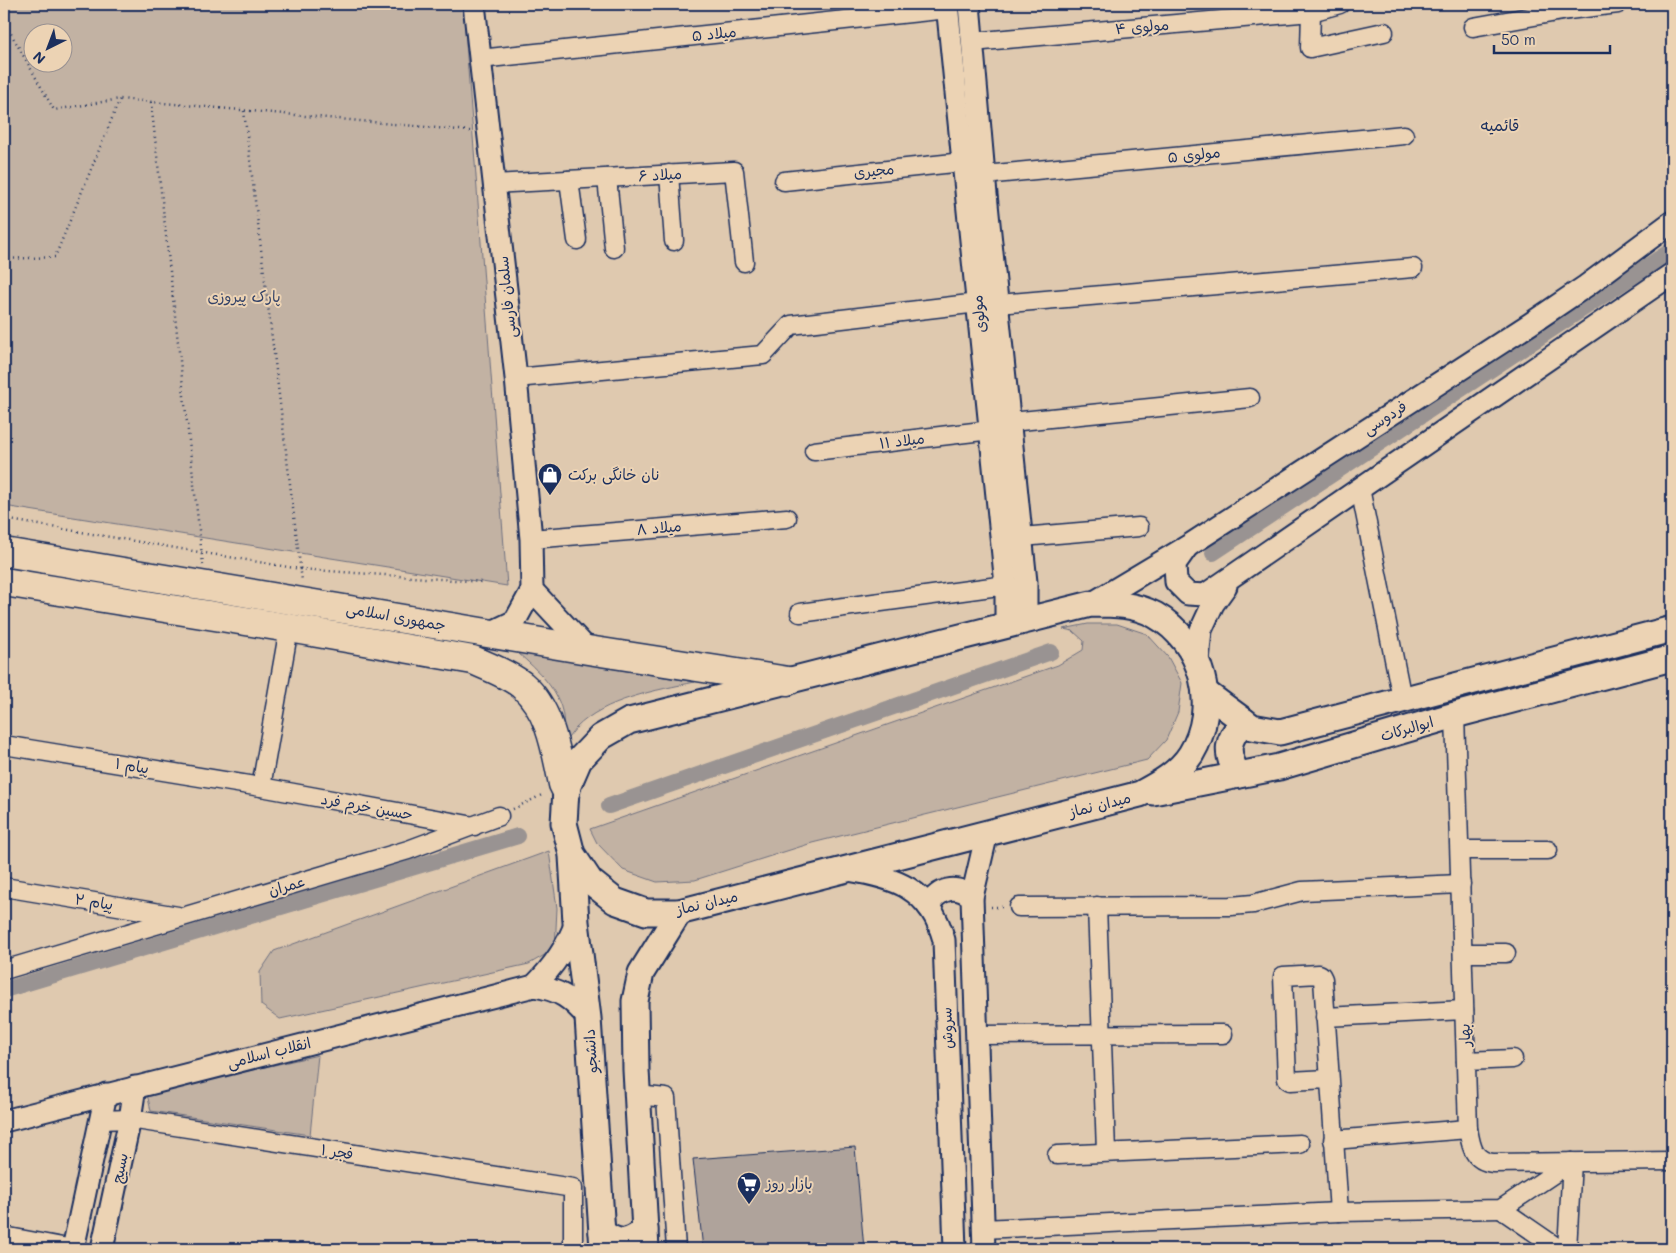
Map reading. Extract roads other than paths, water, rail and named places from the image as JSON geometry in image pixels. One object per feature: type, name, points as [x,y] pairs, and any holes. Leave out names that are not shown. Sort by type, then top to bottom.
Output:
[{"type":"main road","name":"جمهوری اسلامی","points":[[4,552],[588,650],[788,681]]},
{"type":"main road","points":[[116,600],[122,572]]},
{"type":"main road","name":"جمهوری اسلامی","points":[[4,582],[473,660],[496,670],[522,685],[541,707],[555,745],[564,787]]},
{"type":"main road","name":"میدان نماز","points":[[1091,604],[1124,604],[1154,614],[1180,634],[1198,661],[1206,693],[1203,725],[1191,755],[1169,779],[1140,794],[679,912],[646,912],[616,901],[590,881],[572,854],[564,823],[564,787],[579,760],[601,736],[629,721],[1091,604]]},
{"type":"main road","name":"ابوالبرکات","points":[[1206,693],[1252,727],[1280,732],[1672,629]]},
{"type":"main road","name":"ابوالبرکات","points":[[1140,794],[1279,767],[1455,715],[1672,658]]},
{"type":"main road","points":[[1238,775],[1230,762],[1228,747],[1233,732],[1244,721]]},
{"type":"main road","name":"دانشجو","points":[[572,854],[576,922],[588,1018],[602,1240]]},
{"type":"main road","points":[[602,1240],[624,1241],[636,1238],[645,1239],[635,1001],[641,973],[679,912]]},
{"type":"street","name":"سلمان فارسی","points":[[474,4],[516,378],[531,538],[532,590]]},
{"type":"street","name":"مولوی","points":[[968,4],[984,176],[990,430],[1016,583]]},
{"type":"street","name":"مولوی ۴","points":[[972,42],[1311,12],[1340,4]]},
{"type":"street","points":[[1473,27],[1568,7],[1618,4]]},
{"type":"street","name":"میلاد ۵","points":[[480,60],[948,6]]},
{"type":"street","name":"مولوی","points":[[948,6],[963,162],[1010,422],[1022,538],[1016,583],[1016,623]]},
{"type":"street","points":[[1311,12],[1310,48],[1384,32]]},
{"type":"street","name":"مولوی ۵","points":[[984,176],[1404,135]]},
{"type":"street","name":"مجیری","points":[[784,181],[963,162]]},
{"type":"street","name":"میلاد ۶","points":[[494,184],[734,171],[744,262]]},
{"type":"street","points":[[669,174],[674,241]]},
{"type":"street","points":[[607,178],[614,248]]},
{"type":"street","points":[[569,180],[577,240]]},
{"type":"street","name":"فردوسی","points":[[1091,604],[1188,546],[1530,324],[1586,286],[1672,222]]},
{"type":"street","points":[[516,378],[763,355],[791,325],[988,304],[1414,268]]},
{"type":"street","points":[[1188,546],[1176,564],[1176,582],[1188,594],[1205,595],[1672,274]]},
{"type":"street","points":[[1010,422],[1250,398]]},
{"type":"street","name":"میلاد ۱۱","points":[[814,452],[990,430]]},
{"type":"street","points":[[1360,488],[1402,699]]},
{"type":"street","name":"میلاد ۸","points":[[531,538],[787,518]]},
{"type":"street","points":[[1022,538],[1139,528]]},
{"type":"street","points":[[1198,661],[1202,630],[1213,604],[1234,576]]},
{"type":"street","points":[[800,613],[1016,583]]},
{"type":"street","points":[[490,633],[515,621],[532,590],[588,650]]},
{"type":"street","points":[[261,787],[289,628]]},
{"type":"street","name":"بهار","points":[[1455,715],[1468,1129],[1473,1152],[1478,1159],[1486,1162],[1672,1161]]},
{"type":"street","name":"پیام ۱","points":[[4,745],[261,787]]},
{"type":"street","name":"حسین خرم فرد","points":[[261,787],[474,826]]},
{"type":"street","name":"عمران","points":[[4,970],[408,850],[499,816]]},
{"type":"street","name":"سروش","points":[[984,1239],[973,902],[987,833]]},
{"type":"street","points":[[1460,850],[1548,850]]},
{"type":"street","name":"سروش","points":[[843,869],[876,875],[904,884],[917,894],[937,918],[944,940],[955,1249]]},
{"type":"street","points":[[1019,907],[1231,906],[1253,904],[1302,891],[1461,884]]},
{"type":"street","name":"پیام ۲","points":[[4,887],[184,917]]},
{"type":"street","points":[[928,906],[940,892],[948,889],[957,889],[965,892],[973,902]]},
{"type":"street","points":[[1097,906],[1106,1152]]},
{"type":"street","points":[[534,986],[558,960],[570,941],[576,922]]},
{"type":"street","points":[[1462,952],[1506,953]]},
{"type":"street","points":[[1328,1079],[1290,1081],[1287,1079],[1283,976],[1321,975],[1339,1212]]},
{"type":"street","points":[[534,986],[552,989],[564,995],[578,1005],[588,1018]]},
{"type":"street","name":"انقلاب اسلامی","points":[[4,1121],[534,986]]},
{"type":"street","points":[[1325,1017],[1464,1010]]},
{"type":"street","points":[[977,1036],[1223,1034]]},
{"type":"street","points":[[1466,1061],[1513,1059]]},
{"type":"street","name":"بسیج","points":[[105,1249],[130,1119],[134,1087]]},
{"type":"street","name":"بسیج","points":[[73,1249],[75,1232],[106,1094]]},
{"type":"street","points":[[638,1095],[666,1098],[676,1249]]},
{"type":"street","name":"فجر ۱","points":[[101,1120],[130,1119],[573,1188],[573,1249]]},
{"type":"street","points":[[1333,1140],[1468,1129]]},
{"type":"street","points":[[1057,1155],[1300,1144]]},
{"type":"street","points":[[984,1239],[1339,1212],[1500,1210],[1572,1162]]},
{"type":"street","points":[[1567,1249],[1572,1162]]},
{"type":"street","points":[[1500,1210],[1559,1249]]},
{"type":"street","points":[[4,1236],[73,1249]]},
{"type":"waterway","points":[[1213,553],[1672,250]]},
{"type":"waterway","points":[[609,806],[1051,652]]},
{"type":"waterway","points":[[4,990],[518,836]]},
{"type":"place","name":"نان خانگی برکت","points":[[550,496]]},
{"type":"place","name":"بازار روز","points":[[749,1205]]},
{"type":"district","name":"قائمیه","points":[[1500,125]]},
{"type":"park label","name":"پارک پیروزی","points":[[244,297]]}]
